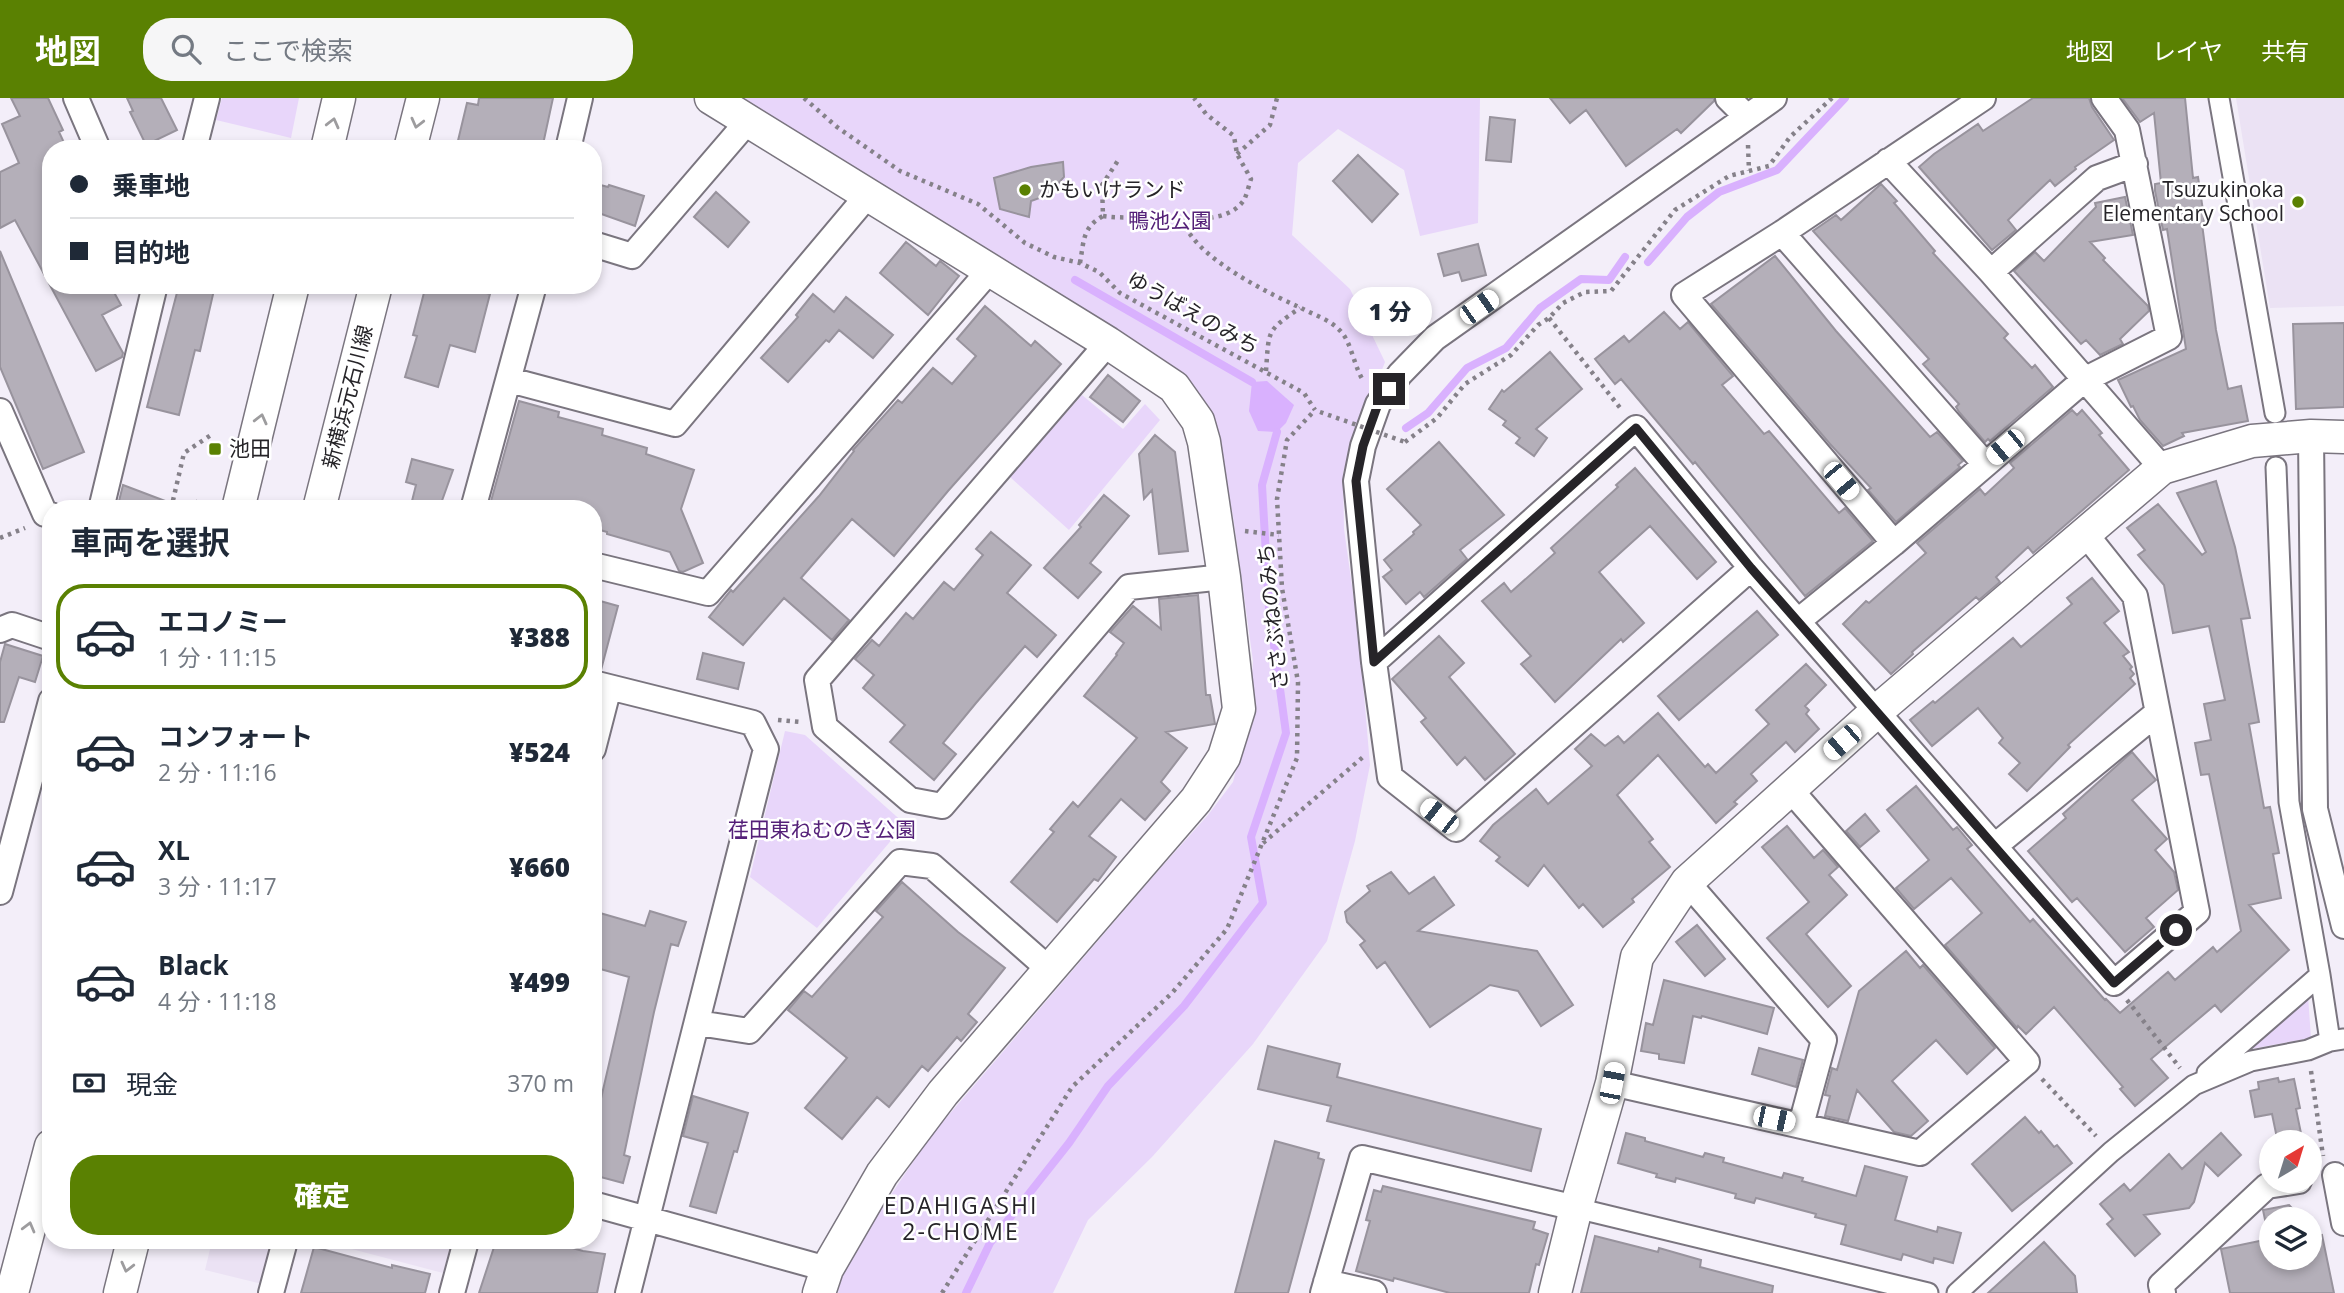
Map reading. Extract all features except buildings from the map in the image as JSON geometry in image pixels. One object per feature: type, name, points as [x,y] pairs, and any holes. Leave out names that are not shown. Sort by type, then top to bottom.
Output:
[{"type":"street","points":[[76,98],[94,140]]},
{"type":"street","points":[[196,140],[207,98]]},
{"type":"street","points":[[329,140],[339,98]]},
{"type":"street","points":[[412,140],[423,98]]},
{"type":"street","points":[[570,140],[580,98]]},
{"type":"street","points":[[602,1206],[648,1218],[823,1281],[882,1174],[943,1093],[1196,800],[1224,757],[1238,709],[1224,577],[1204,442],[1198,421],[1174,387],[1108,343],[711,98]]},
{"type":"street","points":[[1728,98],[1747,117]]},
{"type":"street","points":[[1751,568],[1456,829],[1390,777],[1374,662],[1356,481],[1363,446],[1378,404],[1400,374],[1435,338],[1774,98]]},
{"type":"street","points":[[1894,543],[1684,295],[1782,233],[1983,98]]},
{"type":"street","points":[[1798,621],[1894,543],[2084,380],[2169,337],[2127,130],[2105,98]]},
{"type":"street","points":[[2219,98],[2275,413]]},
{"type":"street","points":[[602,247],[632,256],[748,121]]},
{"type":"street","points":[[1888,161],[1991,272],[2162,468]]},
{"type":"street","points":[[1991,272],[2097,178],[2135,164]]},
{"type":"street","points":[[510,380],[676,424],[867,196]]},
{"type":"street","points":[[1782,233],[1985,464]]},
{"type":"street","points":[[602,567],[708,593],[990,270]]},
{"type":"street","points":[[103,500],[154,294]]},
{"type":"street","points":[[240,500],[291,294]]},
{"type":"street","name":"新横浜元石川線","points":[[321,500],[374,294]]},
{"type":"street","points":[[476,500],[532,294]]},
{"type":"street","points":[[1108,343],[817,680],[825,727],[910,800],[943,806],[1129,586],[1224,577]]},
{"type":"street","points":[[0,411],[42,507]]},
{"type":"street","points":[[1374,662],[1636,428],[1751,568],[2114,983],[2197,912],[2135,596],[2084,532]]},
{"type":"street","points":[[2311,436],[2315,809],[2344,926]]},
{"type":"street","points":[[1555,1293],[1612,1083],[1637,957],[1687,881],[1877,711],[2162,468],[2252,441],[2311,436],[2344,437]]},
{"type":"street","points":[[2194,1085],[2250,1061],[2308,1050],[2337,1040],[2320,975],[2289,802],[2276,467]]},
{"type":"street","points":[[0,630],[12,625],[42,635]]},
{"type":"street","points":[[602,685],[752,723],[766,749],[628,1293]]},
{"type":"street","points":[[1996,845],[2157,713]]},
{"type":"street","points":[[0,892],[42,735]]},
{"type":"street","points":[[1612,1083],[1920,1153],[2027,1062],[1789,788]]},
{"type":"street","points":[[698,1023],[749,1031],[900,862],[932,866],[1050,970]]},
{"type":"street","points":[[1687,881],[1824,1040],[1801,1125]]},
{"type":"street","points":[[1956,1293],[2111,1152],[2194,1085],[2320,975]]},
{"type":"street","points":[[1374,1293],[1324,1287],[1362,1158],[1928,1293]]},
{"type":"street","points":[[2329,1176],[2344,1223]]},
{"type":"street","points":[[12,1293],[42,1180]]},
{"type":"street","points":[[2163,1293],[2161,1285],[2259,1193]]},
{"type":"street","points":[[120,1293],[132,1249]]},
{"type":"street","points":[[271,1293],[283,1249]]},
{"type":"street","points":[[452,1293],[464,1249]]},
{"type":"path","name":"ゆうばえのみち","points":[[804,98],[837,127],[900,172],[978,204],[1025,243],[1054,257],[1080,263],[1099,272],[1120,293],[1304,393],[1317,411]]},
{"type":"path","points":[[1080,263],[1086,232],[1092,222],[1103,216],[1158,221],[1175,218],[1208,219],[1233,210],[1244,200],[1251,178],[1237,154],[1234,136],[1206,114],[1194,98]]},
{"type":"path","points":[[1237,154],[1270,125],[1277,98]]},
{"type":"path","points":[[1317,411],[1405,442],[1437,418],[1465,384],[1511,355],[1538,325],[1563,303],[1585,292],[1611,291],[1675,210],[1729,176],[1769,166],[1790,136],[1832,98]]},
{"type":"path","points":[[1103,216],[1102,185],[1119,159]]},
{"type":"path","points":[[1175,218],[1189,230],[1199,245],[1240,275],[1300,308],[1325,318],[1345,337],[1356,369],[1378,404]]},
{"type":"path","points":[[1266,371],[1268,338],[1275,325],[1300,308]]},
{"type":"path","points":[[1549,318],[1636,428]]},
{"type":"path","name":"ささぶねのみち","points":[[942,1293],[1072,1087],[1172,993],[1227,929],[1297,758],[1298,681],[1282,588],[1277,499],[1287,440],[1317,411]]},
{"type":"path","points":[[173,500],[184,453],[211,435]]},
{"type":"path","points":[[1247,531],[1278,535]]},
{"type":"path","points":[[752,723],[782,719],[825,727]]},
{"type":"path","points":[[1262,844],[1384,739]]},
{"type":"path","points":[[2114,983],[2194,1085]]},
{"type":"path","points":[[2308,1050],[2329,1176]]},
{"type":"path","points":[[2027,1062],[2111,1152]]},
{"type":"shaded area","name":"Tsuzukinoka Elementary School","points":[[2236,98],[2344,98],[2344,306],[2270,308]]},
{"type":"shaded area","points":[[1267,381],[1294,405],[1286,423],[1277,432],[1258,431],[1249,411],[1252,382]]},
{"type":"shaded area","points":[[210,1249],[271,1249],[262,1284],[205,1270]]},
{"type":"shaded area","points":[[352,1249],[450,1249],[443,1273]]},
{"type":"green space","points":[[222,98],[299,98],[291,138],[216,120]]},
{"type":"green space","name":"鴨池公園","points":[[733,98],[1480,98],[1478,223],[1420,236],[1404,170],[1338,129],[1298,163],[1292,235],[1350,289],[1385,362],[1343,472],[1344,529],[1359,636],[1370,765],[1355,841],[1327,941],[1253,1044],[1152,1157],[1088,1220],[1053,1293],[838,1293],[844,1265],[929,1138],[1208,815],[1233,782],[1249,718],[1253,661],[1233,516],[1213,424]]},
{"type":"green space","points":[[1082,395],[1123,429],[1145,404],[1160,420],[1069,530],[1010,477]]},
{"type":"green space","name":"荏田東ねむのき公園","points":[[785,731],[805,735],[905,824],[817,928],[750,877]]},
{"type":"green space","points":[[2308,996],[2311,1038],[2251,1049]]},
{"type":"waterway","points":[[1648,262],[1687,217],[1719,192],[1777,170],[1845,98]]},
{"type":"waterway","points":[[1406,428],[1428,413],[1467,368],[1506,348],[1540,308],[1581,279],[1609,280],[1625,257]]},
{"type":"waterway","points":[[1075,280],[1252,382]]},
{"type":"waterway","points":[[966,1293],[990,1243],[1069,1143],[1108,1086],[1184,1006],[1263,903],[1251,837],[1286,733],[1269,608],[1262,485],[1277,432]]},
{"type":"place","name":"かもいけランド","points":[[1025,190]]},
{"type":"place","name":"Tsuzukinoka Elementary School","points":[[2298,202]]},
{"type":"place","name":"池田","points":[[215,449]]},
{"type":"district","name":"EDAHIGASHI 2-CHOME","points":[[961,1219]]},
{"type":"route","points":[[1389,389],[1378,404],[1363,446],[1356,481],[1374,662],[1636,428],[1751,568],[2114,983],[2176,930]]}]
